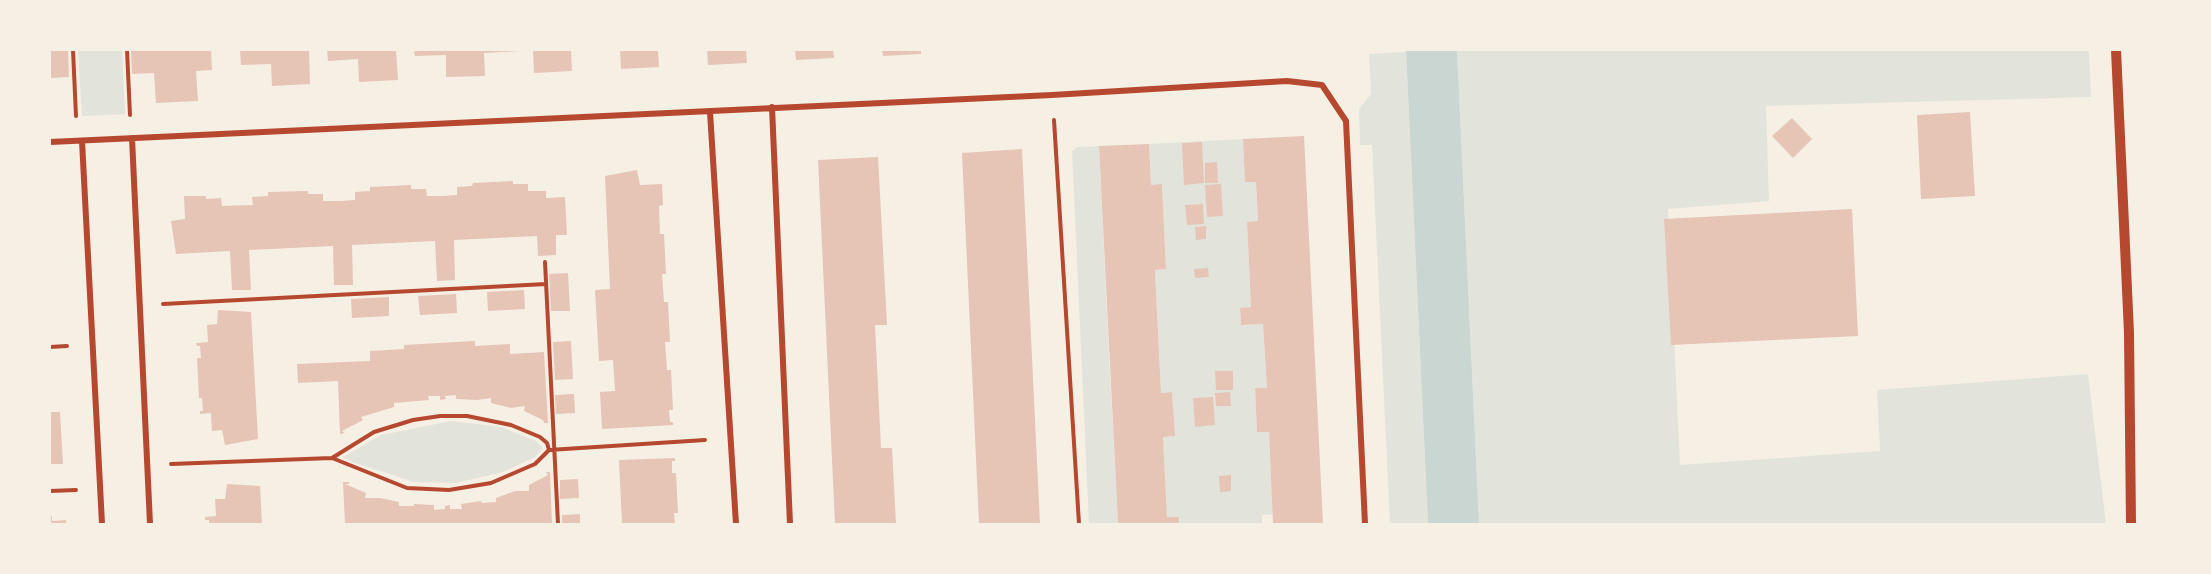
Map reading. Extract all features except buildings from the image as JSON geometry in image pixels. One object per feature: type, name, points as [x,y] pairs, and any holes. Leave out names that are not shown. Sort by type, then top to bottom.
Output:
[{"type":"street","points":[[2116,50],[2129,333],[2130,525]]},
{"type":"street","points":[[50,142],[710,112],[1287,81],[1322,85],[1346,121],[1365,525]]},
{"type":"street","points":[[772,107],[790,525]]},
{"type":"street","points":[[710,112],[736,525]]},
{"type":"street","points":[[132,138],[150,525]]},
{"type":"street","points":[[82,141],[102,525]]},
{"type":"path","points":[[73,50],[76,123]]},
{"type":"path","points":[[127,50],[130,121]]},
{"type":"path","points":[[1052,95],[1079,525]]},
{"type":"path","points":[[545,262],[552,450],[558,525]]},
{"type":"path","points":[[163,304],[546,284]]},
{"type":"path","points":[[332,458],[374,432],[413,420],[440,416],[489,419],[540,437],[552,450]]},
{"type":"path","points":[[146,465],[332,458],[407,488],[449,490],[499,480],[534,464],[552,450],[732,438]]},
{"type":"shaded area","points":[[78,50],[122,50],[125,114],[82,116]]},
{"type":"shaded area","points":[[1406,50],[1457,50],[1479,524],[1428,524]]},
{"type":"shaded area","points":[[1457,50],[2089,50],[2091,97],[1766,106],[1769,201],[1668,209],[1680,465],[1880,451],[1877,390],[2088,374],[2106,524],[1479,524]]},
{"type":"shaded area","points":[[1406,52],[1428,524],[1390,524],[1372,145],[1360,145],[1359,109],[1371,94],[1369,54]]},
{"type":"shaded area","points":[[1243,139],[1245,182],[1256,182],[1258,221],[1247,222],[1251,307],[1240,309],[1241,325],[1263,324],[1267,388],[1255,389],[1257,431],[1269,432],[1273,514],[1262,515],[1262,524],[1179,524],[1178,517],[1167,517],[1163,437],[1174,436],[1172,392],[1161,393],[1155,270],[1166,269],[1162,185],[1151,185],[1149,144]]},
{"type":"shaded area","points":[[1099,146],[1118,524],[1089,524],[1072,151],[1077,147]]},
{"type":"shaded area","points":[[451,421],[501,427],[536,441],[543,448],[535,457],[503,472],[456,483],[414,482],[343,457],[381,435]]}]
